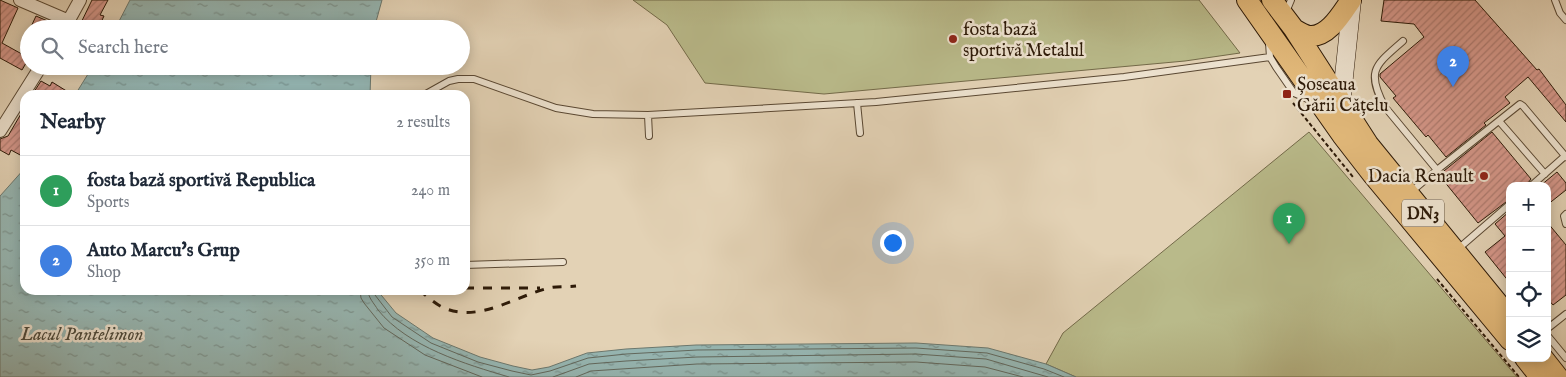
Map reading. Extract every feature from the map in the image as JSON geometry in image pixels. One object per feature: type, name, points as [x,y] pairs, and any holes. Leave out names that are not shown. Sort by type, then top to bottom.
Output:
[{"type":"main road","name":"DN3","points":[[1247,0],[1372,175],[1506,335]]},
{"type":"main road","name":"DN3","points":[[1272,0],[1290,15],[1342,105],[1368,144],[1509,317]]},
{"type":"main road","points":[[1290,15],[1309,36],[1320,34],[1329,28],[1352,0]]},
{"type":"main road","points":[[1342,135],[1342,105],[1352,0]]},
{"type":"main road","points":[[1319,102],[1342,105]]},
{"type":"main road","points":[[1528,362],[1540,377]]},
{"type":"main road","points":[[1546,362],[1558,377]]},
{"type":"street","points":[[20,0],[57,20]]},
{"type":"street","points":[[69,20],[80,0]]},
{"type":"street","points":[[26,90],[35,75]]},
{"type":"street","points":[[0,132],[20,100]]},
{"type":"lane","points":[[1555,0],[1560,13],[1566,20]]},
{"type":"lane","points":[[1267,27],[1270,57],[1294,94],[1319,102]]},
{"type":"lane","points":[[1403,40],[1378,63],[1374,79],[1376,87],[1385,107],[1437,170]]},
{"type":"lane","points":[[433,90],[449,81],[474,79],[556,108],[593,114],[648,115],[857,103],[1124,77],[1270,57]]},
{"type":"lane","points":[[857,103],[860,133]]},
{"type":"lane","points":[[1408,194],[1520,104],[1566,157],[1536,182]]},
{"type":"lane","points":[[648,115],[650,136]]},
{"type":"lane","points":[[1499,121],[1545,174]]},
{"type":"lane","points":[[1455,251],[1506,207]]},
{"type":"lane","points":[[1566,214],[1564,216],[1566,224]]},
{"type":"lane","points":[[470,265],[563,262]]},
{"type":"lane","points":[[1551,326],[1566,314]]},
{"type":"lane","points":[[1551,340],[1566,358]]},
{"type":"green space","name":"fosta bază sportivă Metalul","points":[[633,0],[1199,0],[1240,53],[1185,61],[824,94],[705,83],[667,25]]},
{"type":"green space","points":[[1309,132],[1517,377],[1076,377],[1046,364],[1063,333]]},
{"type":"water","points":[[130,0],[382,0],[376,20],[120,20]]},
{"type":"water","points":[[87,75],[371,75],[370,90],[78,90]]},
{"type":"water","name":"Lacul Pantelimon","points":[[20,174],[20,295],[381,295],[396,313],[433,338],[480,357],[532,370],[549,367],[587,353],[626,349],[696,345],[916,343],[988,348],[1046,364],[1076,377],[0,377],[0,196]]},
{"type":"building","points":[[0,0],[18,8],[2,43],[20,53],[20,69],[0,58]]},
{"type":"building","points":[[92,0],[108,0],[100,15],[104,16],[102,20],[82,20]]},
{"type":"building","points":[[1384,0],[1475,0],[1537,70],[1539,69],[1566,105],[1566,122],[1528,77],[1505,97],[1510,103],[1446,157],[1428,135],[1426,137],[1393,98],[1396,96],[1380,77],[1380,74],[1424,37],[1414,24],[1381,21]]},
{"type":"building","points":[[36,16],[45,20],[34,20]]},
{"type":"building","points":[[41,81],[50,86],[52,82],[65,90],[35,90]]},
{"type":"building","points":[[20,116],[20,155],[11,150],[9,155],[0,150],[0,139],[8,136]]},
{"type":"building","name":"Dacia Renault","points":[[1492,132],[1531,179],[1529,182],[1506,182],[1506,202],[1478,223],[1439,175]]},
{"type":"building","points":[[1557,172],[1566,183],[1566,190],[1551,202],[1551,182],[1545,182]]},
{"type":"building","points":[[1506,214],[1506,278],[1485,252],[1505,236],[1495,224]]},
{"type":"building","points":[[1551,227],[1566,245],[1566,295],[1553,305],[1551,303]]},
{"type":"railway","points":[[425,295],[444,308],[457,312],[471,312],[497,307],[549,288],[576,286]]},
{"type":"railway","points":[[470,288],[540,288]]},
{"type":"place","name":"fosta bază sportivă Metalul","points":[[953,39]]},
{"type":"place","name":"Auto Marcu's Grup","points":[[1453,87]]},
{"type":"place","name":"Șoseaua Gării Cățelu","points":[[1287,94]]},
{"type":"place","name":"Dacia Renault","points":[[1484,176]]},
{"type":"place","name":"fosta bază sportivă Republica","points":[[1289,244]]}]
